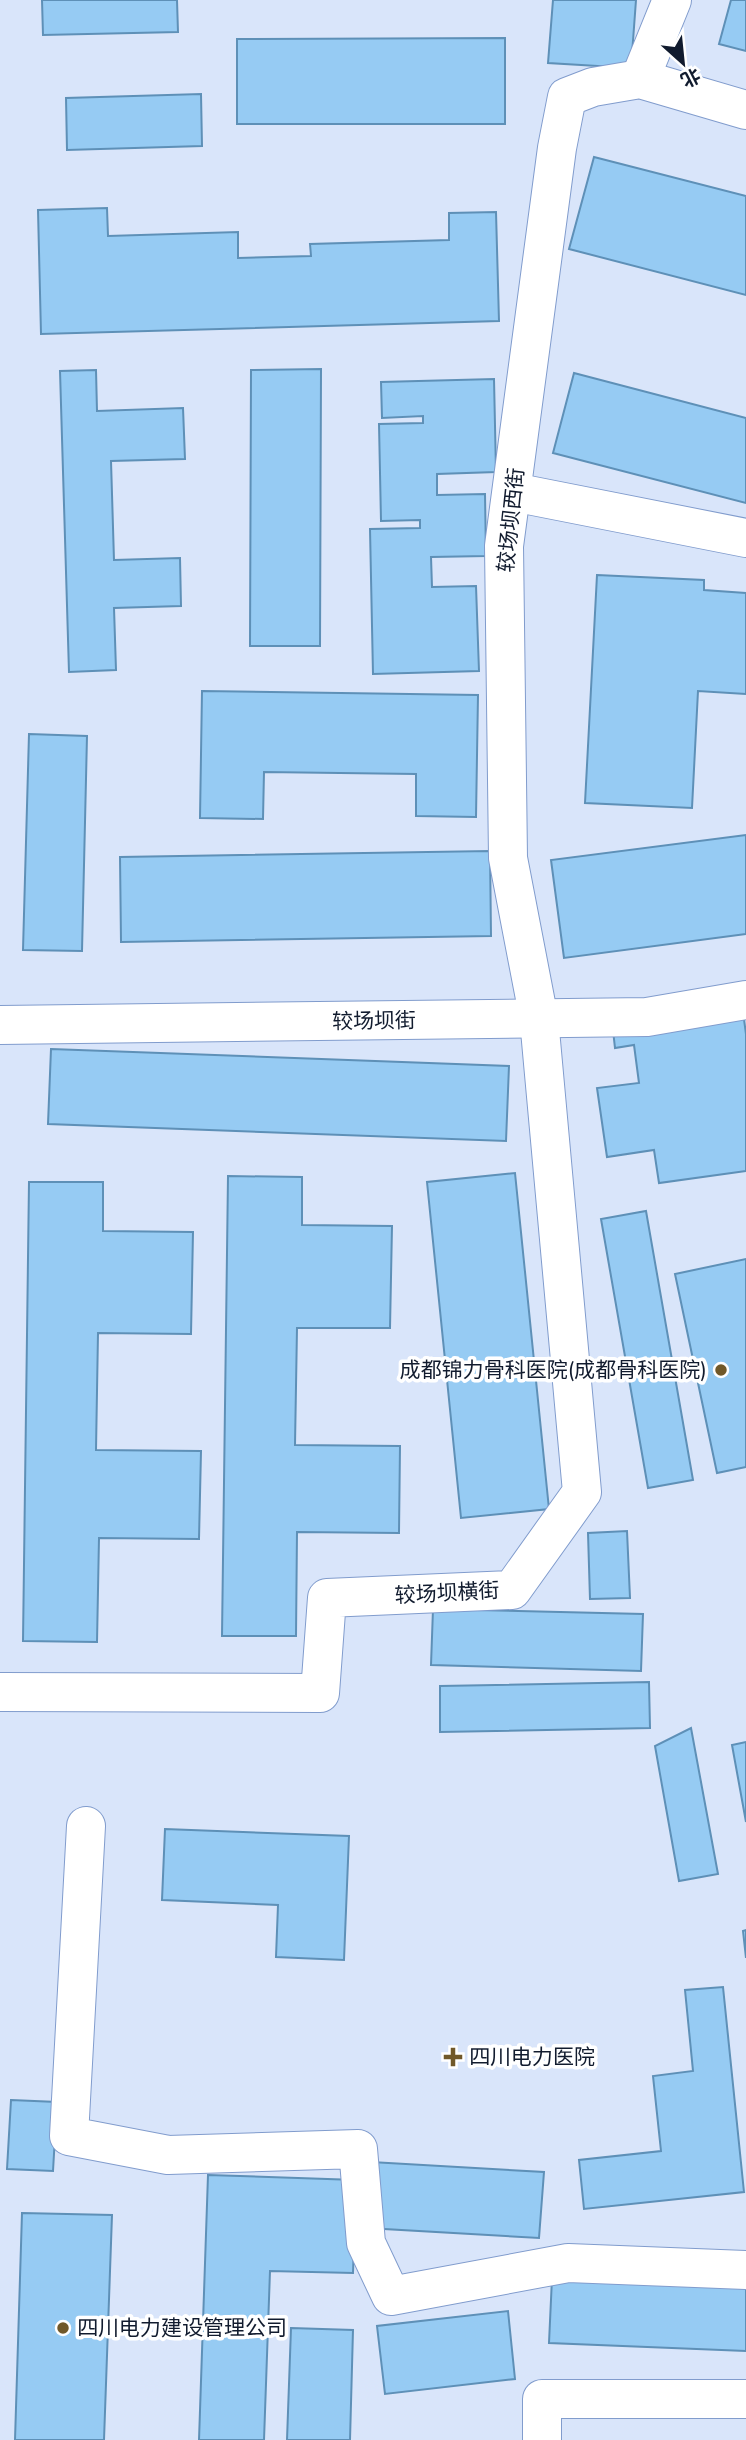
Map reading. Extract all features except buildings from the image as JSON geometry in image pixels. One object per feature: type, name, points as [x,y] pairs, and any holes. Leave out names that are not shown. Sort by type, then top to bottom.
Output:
[{"type":"street","points":[[672,0],[640,79],[746,110]]},
{"type":"street","name":"较场坝西街","points":[[539,1018],[508,858],[504,546],[557,148],[567,97],[593,87],[640,79]]},
{"type":"street","points":[[513,492],[746,538]]},
{"type":"street","name":"较场坝街","points":[[0,1025],[648,1017],[746,1000]]},
{"type":"street","name":"较场坝横街","points":[[0,1692],[320,1693],[327,1598],[512,1590],[582,1493],[539,1018]]},
{"type":"street","points":[[86,1826],[69,2136],[168,2155],[358,2149],[366,2243],[391,2297],[568,2263],[746,2270]]},
{"type":"street","points":[[542,2440],[542,2399],[746,2399]]},
{"type":"place","name":"成都锦力骨科医院(成都骨科医院)","points":[[721,1370]]},
{"type":"place","name":"四川电力医院","points":[[453,2057]]},
{"type":"place","name":"四川电力建设管理公司","points":[[63,2328]]}]
